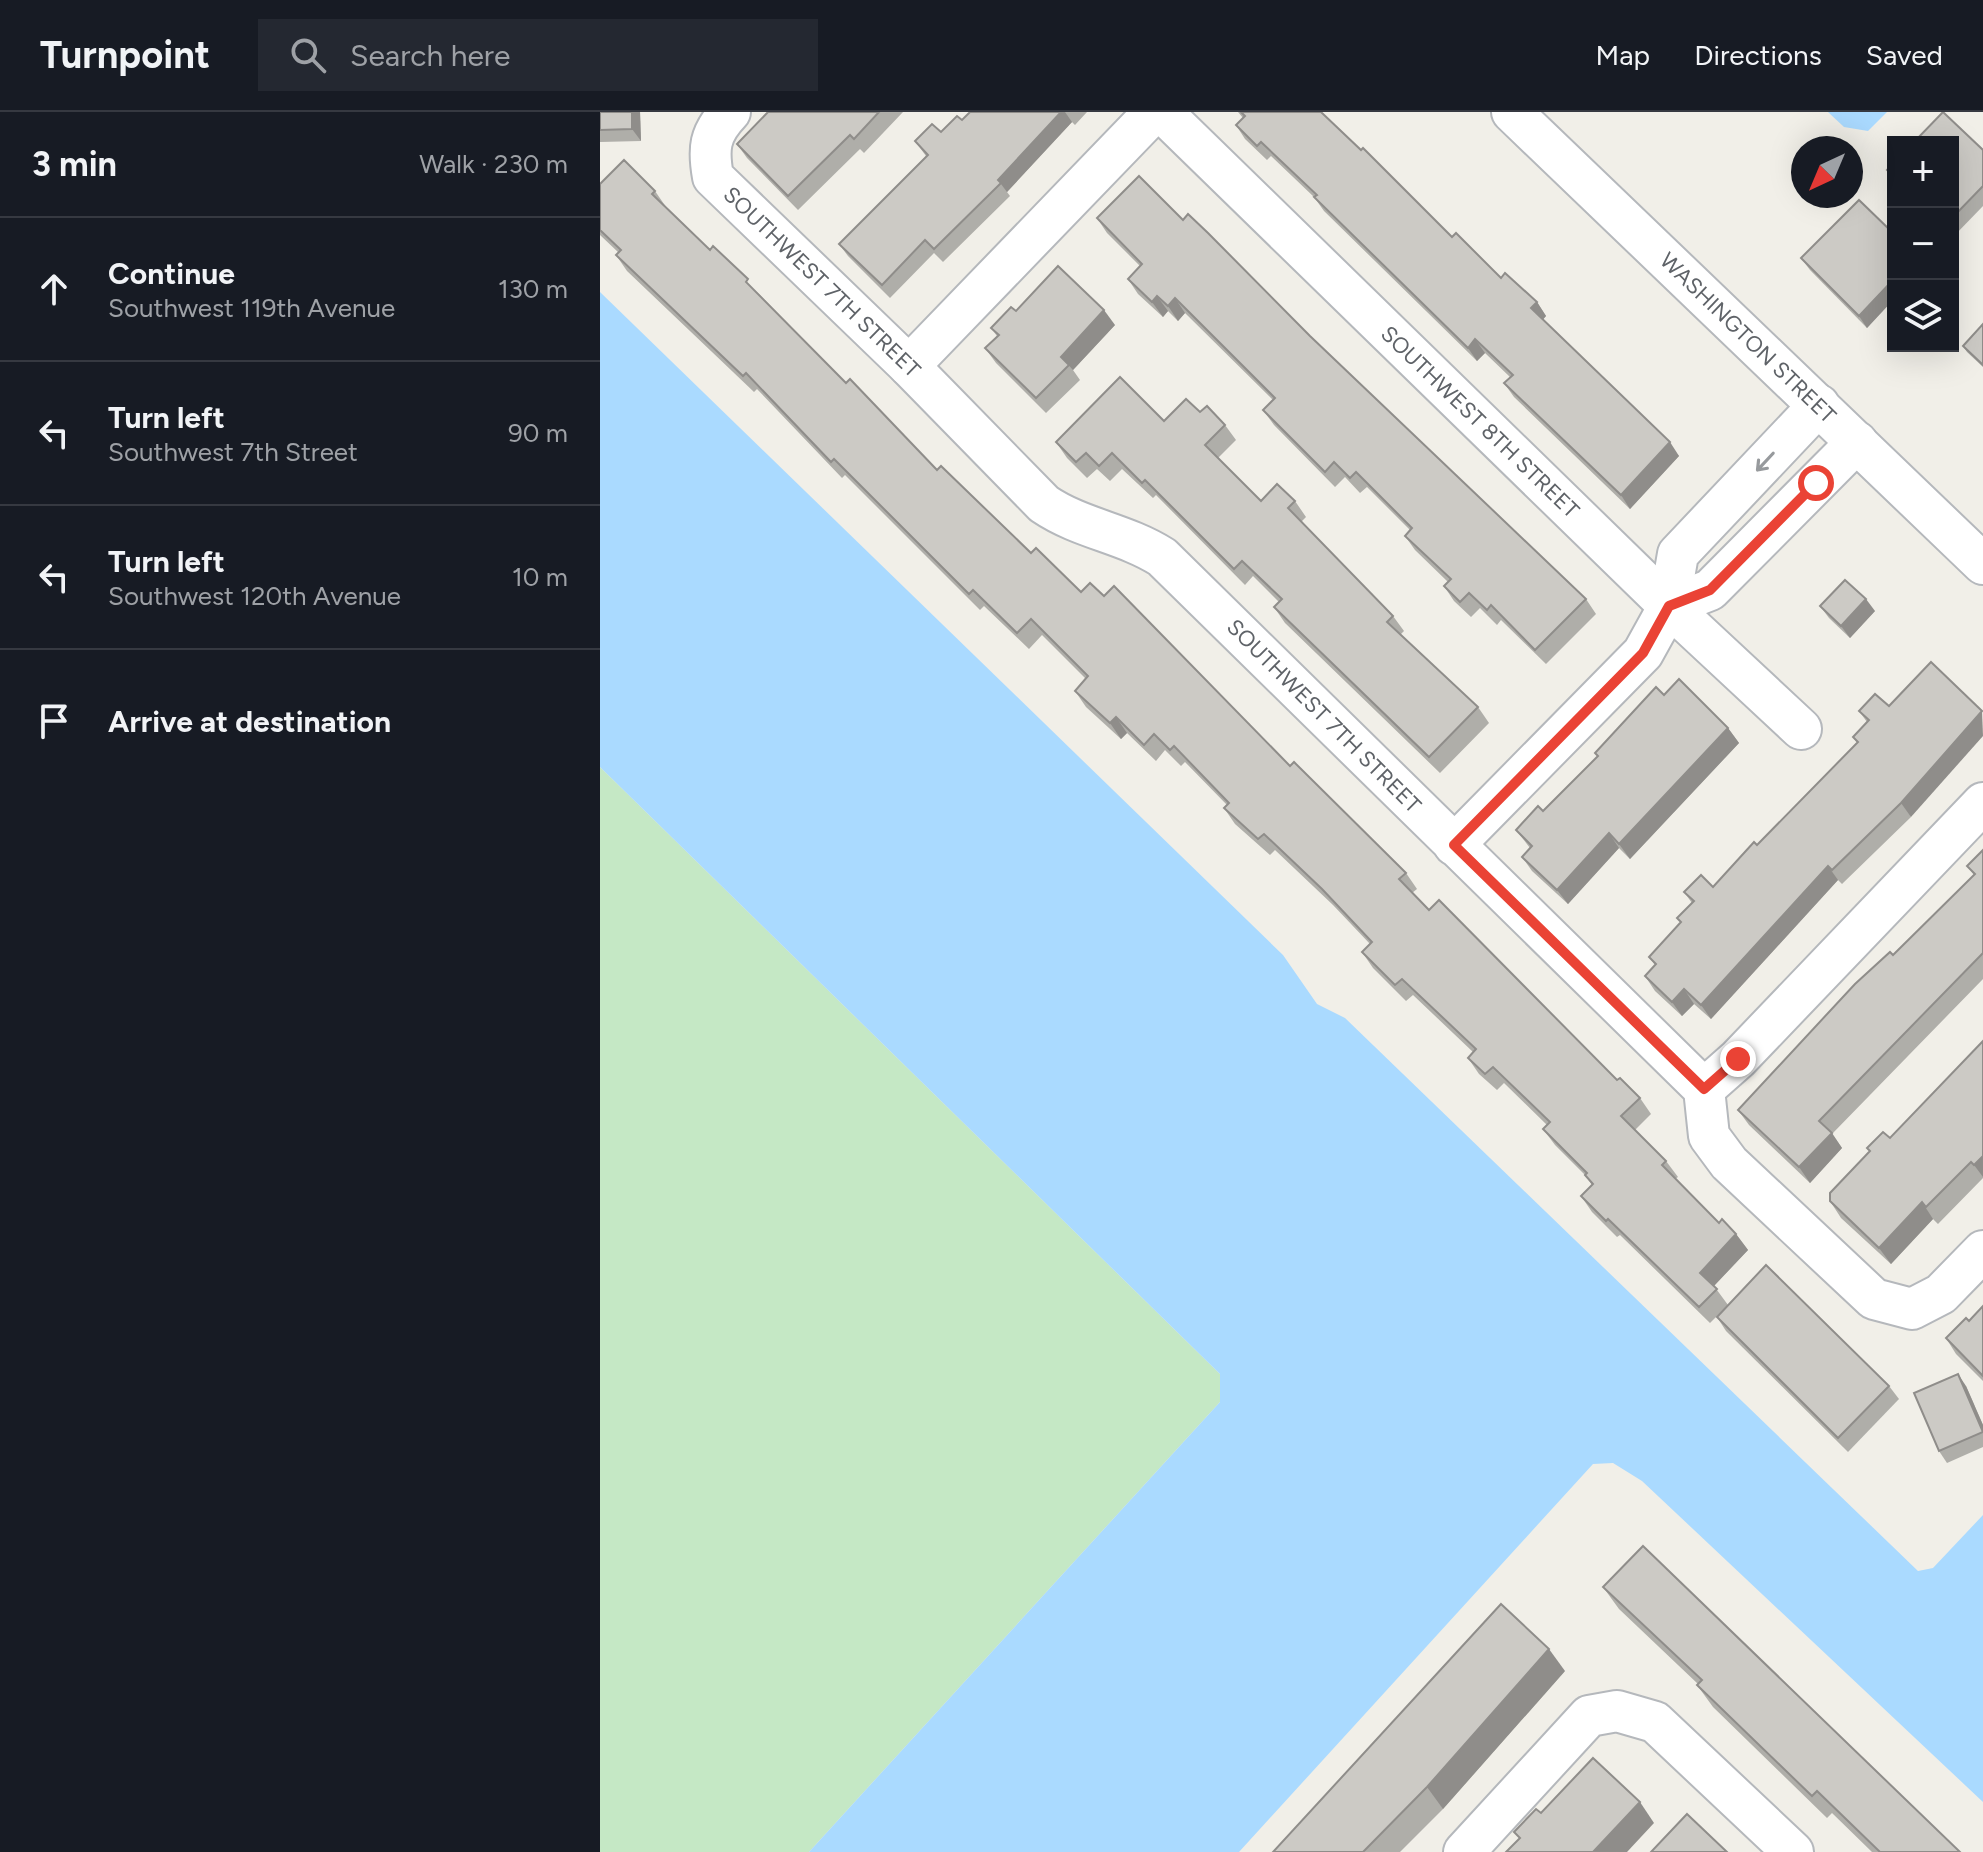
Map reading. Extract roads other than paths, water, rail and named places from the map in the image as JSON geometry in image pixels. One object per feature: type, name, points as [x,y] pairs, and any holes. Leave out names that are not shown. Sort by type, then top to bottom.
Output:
[{"type":"street","name":"SOUTHWEST 7TH STREET","points":[[730,112],[720,122],[708,149],[713,177],[909,366],[1044,504],[1066,519],[1139,543],[1162,557],[1704,1089]]},
{"type":"street","points":[[909,366],[1154,112]]},
{"type":"street","name":"SOUTHWEST 8TH STREET","points":[[1162,112],[1669,606],[1801,729]]},
{"type":"street","name":"WASHINGTON STREET","points":[[1512,112],[1983,564]]},
{"type":"street","points":[[1454,845],[1643,653],[1669,606],[1678,554],[1819,405]]},
{"type":"street","points":[[1669,606],[1710,590],[1857,442]]},
{"type":"street","points":[[1983,803],[1738,1059],[1704,1089],[1709,1136],[1729,1163],[1874,1299],[1912,1309],[1941,1294],[1983,1251]]},
{"type":"street","points":[[1464,1852],[1589,1716],[1617,1711],[1655,1722],[1793,1852]]},
{"type":"water","points":[[1828,112],[1887,112],[1868,131],[1844,127]]},
{"type":"water","points":[[600,292],[1283,955],[1317,1004],[1345,1018],[1918,1571],[1933,1568],[1983,1515],[1983,1802],[1642,1481],[1613,1463],[1593,1464],[1239,1852],[809,1852],[1220,1402],[1220,1374],[600,767]]}]
